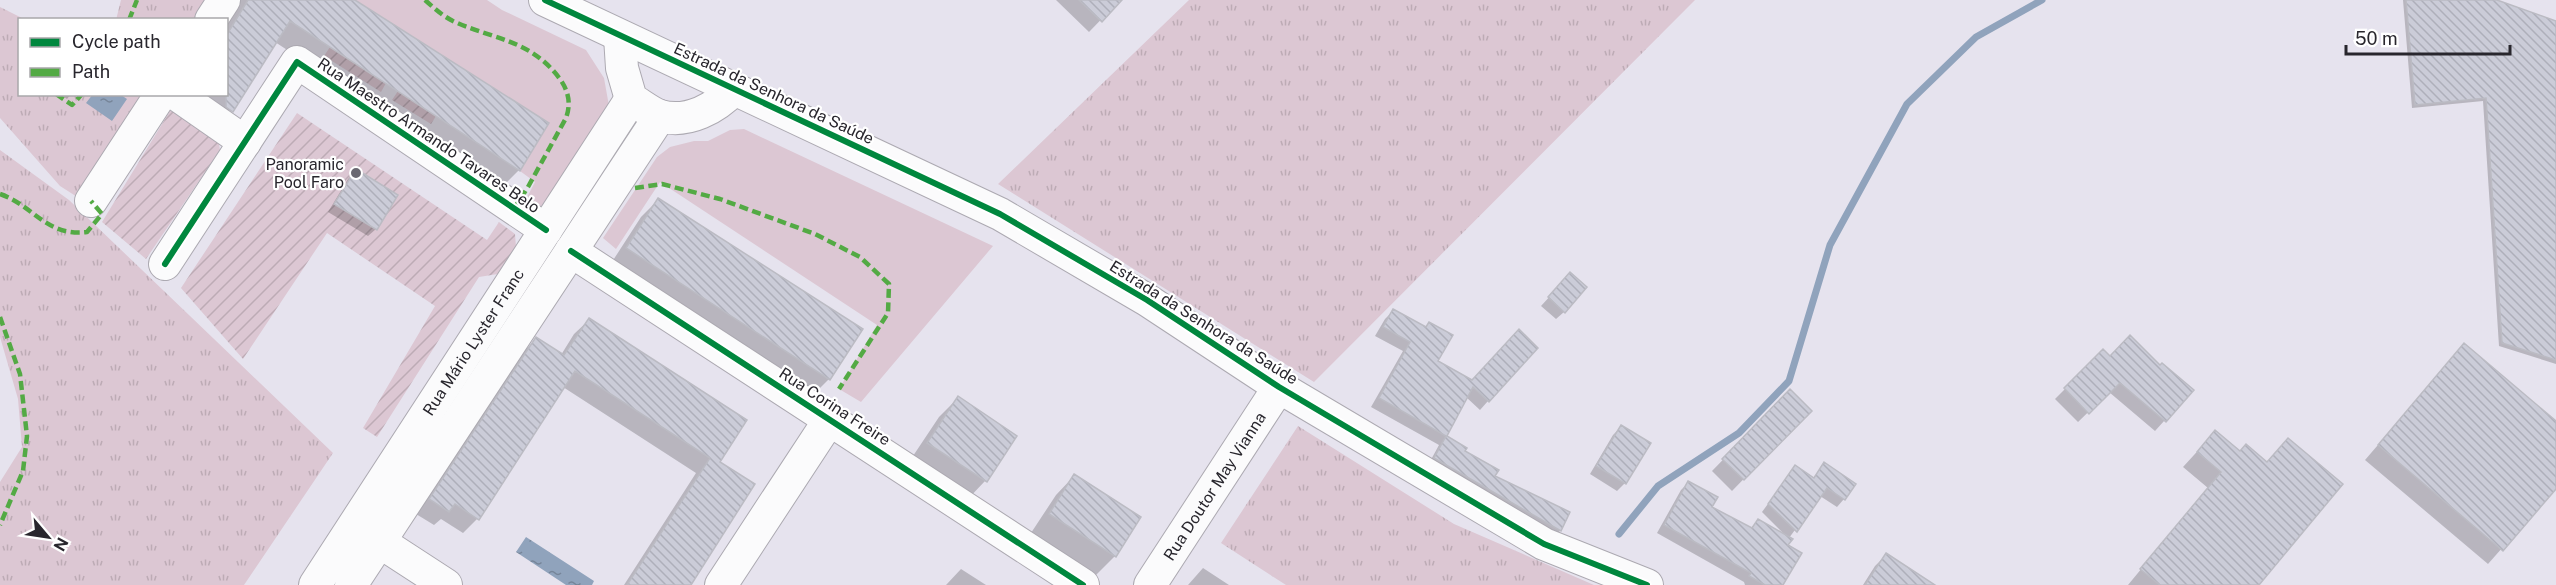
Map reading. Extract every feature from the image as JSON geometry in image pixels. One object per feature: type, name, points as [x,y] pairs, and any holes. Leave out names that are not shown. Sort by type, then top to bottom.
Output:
[{"type":"street","points":[[212,18],[224,0]]},
{"type":"street","name":"Estrada da Senhora da Saúde","points":[[545,0],[1000,214],[1147,300],[1279,387],[1544,544],[1647,585]]},
{"type":"street","points":[[620,37],[622,68],[631,99],[660,116],[678,117],[702,113],[722,101],[734,89]]},
{"type":"street","name":"Rua Maestro Armando Tavares Belo","points":[[245,142],[297,62],[546,230]]},
{"type":"street","points":[[91,201],[160,96]]},
{"type":"street","points":[[165,264],[245,142],[179,96]]},
{"type":"street","name":"Rua Mário Lyster Franc","points":[[315,585],[631,99]]},
{"type":"street","name":"Rua Mário Lyster Franc","points":[[351,585],[660,116]]},
{"type":"street","name":"Rua Corina Freire","points":[[571,251],[1083,585]]},
{"type":"street","name":"Rua Doutor May Vianna","points":[[1150,585],[1279,387]]},
{"type":"street","points":[[721,585],[830,419]]},
{"type":"street","points":[[380,542],[446,585]]},
{"type":"green space","points":[[121,0],[214,0],[202,18],[116,18]]},
{"type":"green space","points":[[355,0],[487,0],[502,10],[586,50],[604,78],[609,106],[546,204],[539,207],[525,201],[535,182],[520,171],[549,123]]},
{"type":"green space","points":[[1189,0],[1695,0],[1314,382],[998,184]]},
{"type":"green space","points":[[0,7],[22,18],[18,18],[18,96],[149,96],[82,200],[60,186],[0,118]]},
{"type":"green space","points":[[330,47],[386,83],[381,92],[324,56]]},
{"type":"green space","points":[[398,91],[436,116],[431,124],[392,100]]},
{"type":"green space","points":[[170,111],[180,111],[218,138],[220,150],[146,259],[102,222]]},
{"type":"green space","points":[[297,113],[487,240],[499,222],[515,234],[516,247],[504,273],[479,277],[377,437],[363,428],[435,306],[327,233],[243,359],[181,288]]},
{"type":"green space","points":[[744,129],[993,246],[861,402],[839,389],[877,325],[660,182],[616,249],[603,238],[657,157],[670,147],[694,141],[708,141],[730,130]]},
{"type":"green space","points":[[0,150],[69,200],[333,453],[244,585],[0,585],[0,482],[22,447],[18,399],[0,337]]},
{"type":"green space","points":[[1298,426],[1454,524],[1594,585],[1286,585],[1221,543]]},
{"type":"water","points":[[91,96],[122,96],[127,99],[112,121],[86,103]]},
{"type":"water","points":[[526,537],[594,581],[592,585],[566,585],[516,552]]},
{"type":"building","points":[[248,0],[355,0],[549,123],[520,171],[290,21],[233,112],[226,107],[228,33]]},
{"type":"building","points":[[1079,0],[1122,0],[1102,22]]},
{"type":"building","points":[[2406,0],[2497,0],[2556,21],[2556,360],[2502,343],[2486,98],[2415,105]]},
{"type":"building","points":[[356,169],[398,195],[377,230],[334,204]]},
{"type":"building","points":[[658,198],[863,329],[830,380],[626,248]]},
{"type":"building","points":[[1570,272],[1587,287],[1565,313],[1548,297]]},
{"type":"building","points":[[1393,309],[1426,327],[1429,322],[1453,335],[1438,361],[1472,380],[1519,329],[1538,348],[1489,402],[1473,387],[1447,436],[1467,448],[1465,451],[1499,470],[1495,476],[1570,512],[1561,531],[1434,458],[1446,436],[1379,398],[1410,342],[1383,327]]},
{"type":"building","points":[[589,318],[747,420],[720,462],[755,484],[691,585],[627,585],[710,458],[575,371],[479,520],[455,504],[449,512],[429,499],[536,337],[564,355]]},
{"type":"building","points":[[2130,335],[2160,365],[2162,363],[2194,390],[2166,422],[2120,383],[2089,414],[2064,388],[2103,349],[2110,356]]},
{"type":"building","points":[[2464,343],[2556,421],[2556,489],[2503,551],[2378,445]]},
{"type":"building","points":[[1790,389],[1812,411],[1744,480],[1722,459]]},
{"type":"building","points":[[958,396],[1017,436],[987,482],[927,443]]},
{"type":"building","points":[[1621,425],[1651,443],[1626,484],[1596,466]]},
{"type":"building","points":[[2215,430],[2240,451],[2246,444],[2267,462],[2288,438],[2343,484],[2259,585],[2160,585],[2140,569],[2221,472],[2197,452]]},
{"type":"building","points":[[1824,462],[1856,484],[1845,500],[1827,488],[1797,532],[1768,504],[1795,465],[1814,478]]},
{"type":"building","points":[[1074,474],[1141,517],[1116,557],[1049,514]]},
{"type":"building","points":[[1688,481],[1718,497],[1712,507],[1752,528],[1758,519],[1793,539],[1788,545],[1802,553],[1783,585],[1765,585],[1749,576],[1751,573],[1664,525]]},
{"type":"building","points":[[1886,553],[1935,585],[1865,585]]},
{"type":"waterway","points":[[1619,534],[1658,486],[1739,433],[1789,381],[1830,245],[1907,104],[1976,37],[2042,0]]},
{"type":"marked path","points":[[130,18],[137,0]]},
{"type":"marked path","points":[[425,0],[451,20],[512,43],[537,56],[549,66],[565,89],[569,103],[566,118],[513,210]]},
{"type":"marked path","points":[[59,96],[72,105],[80,96]]},
{"type":"marked path","points":[[635,188],[662,184],[720,199],[815,234],[860,257],[889,284],[888,313],[839,389]]},
{"type":"marked path","points":[[0,194],[22,205],[50,225],[73,232],[87,232],[102,214],[91,201]]},
{"type":"marked path","points":[[0,317],[20,374],[27,436],[23,471],[0,525]]},
{"type":"cycle path","points":[[545,0],[1000,214],[1147,300],[1279,387],[1544,544],[1647,585]]},
{"type":"cycle path","points":[[165,264],[297,62],[546,230]]},
{"type":"cycle path","points":[[571,251],[1083,585]]},
{"type":"place","name":"Panoramic Pool Faro","points":[[356,173]]}]
